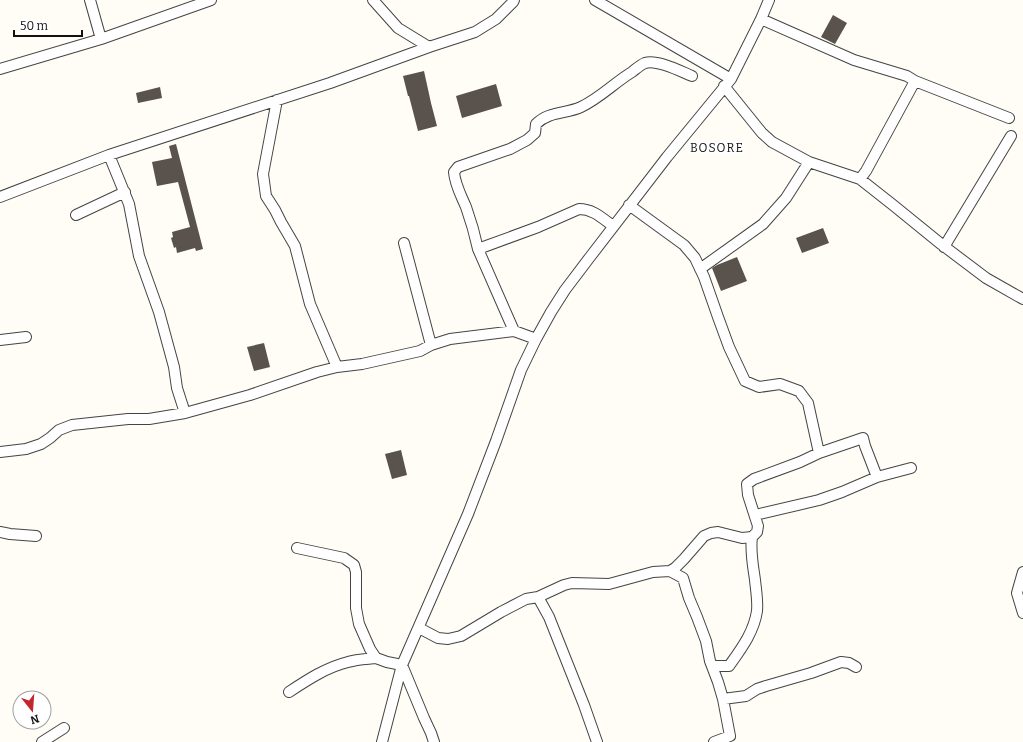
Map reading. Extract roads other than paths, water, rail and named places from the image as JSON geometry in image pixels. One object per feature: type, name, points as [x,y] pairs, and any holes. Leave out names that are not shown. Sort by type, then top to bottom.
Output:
[{"type":"street","points":[[90,0],[101,39]]},
{"type":"street","points":[[0,69],[101,39],[211,0]]},
{"type":"street","points":[[373,0],[398,28],[429,47]]},
{"type":"street","points":[[0,197],[109,155],[330,83],[475,32],[496,19],[514,0]]},
{"type":"street","points":[[596,0],[727,82],[758,127],[772,142],[809,162],[860,179],[944,247],[986,278],[1023,299]]},
{"type":"street","points":[[382,742],[402,665],[468,514],[521,370],[536,339],[565,290],[613,226],[727,82],[770,0]]},
{"type":"street","points":[[761,19],[854,60],[907,76],[915,81],[1009,118]]},
{"type":"street","points":[[514,331],[478,249],[475,234],[455,181],[454,172],[458,167],[510,149],[527,140],[535,132],[536,124],[541,119],[555,113],[580,107],[598,97],[645,63],[657,62],[692,76]]},
{"type":"street","points":[[860,179],[866,171],[915,81]]},
{"type":"street","points":[[277,100],[263,174],[266,196],[295,246],[310,304],[336,367]]},
{"type":"street","points":[[944,247],[1011,136]]},
{"type":"street","points":[[109,155],[129,204],[139,256],[159,312],[174,367],[176,388],[185,413]]},
{"type":"street","points":[[700,269],[763,224],[786,198],[809,162]]},
{"type":"street","points":[[76,214],[125,192]]},
{"type":"street","points":[[630,205],[684,245],[695,258],[704,277],[724,334],[745,381],[759,387],[780,384],[799,391],[808,403],[819,453]]},
{"type":"street","points":[[478,249],[538,227],[579,209],[593,211],[613,226]]},
{"type":"street","points":[[404,243],[431,345]]},
{"type":"street","points":[[0,452],[26,449],[41,444],[59,430],[72,425],[128,419],[149,419],[185,413],[250,395],[336,367],[362,364],[420,352],[431,345],[450,339],[514,331],[536,339]]},
{"type":"street","points":[[0,340],[26,337]]},
{"type":"street","points":[[712,666],[729,666],[741,649],[754,624],[757,610],[757,597],[750,548],[752,537],[757,532],[758,526],[748,495],[747,484],[754,479],[800,462],[819,453],[863,438],[877,477]]},
{"type":"street","points":[[755,515],[819,500],[877,477],[911,468]]},
{"type":"street","points":[[0,532],[36,536]]},
{"type":"street","points":[[419,628],[438,638],[448,639],[461,636],[526,599],[538,597],[564,585],[572,583],[609,584],[654,572],[670,571],[684,559],[704,536],[711,533],[718,532],[742,538],[752,537]]},
{"type":"street","points":[[297,548],[344,558],[354,565],[356,572],[356,608],[359,624],[370,649],[376,658]]},
{"type":"street","points":[[670,571],[683,578],[689,598],[706,641],[712,666],[718,682],[731,739],[714,742]]},
{"type":"street","points":[[1023,572],[1017,593],[1023,613]]},
{"type":"street","points":[[538,597],[550,617],[597,742]]},
{"type":"street","points":[[289,692],[321,672],[349,661],[376,658],[402,665]]},
{"type":"street","points":[[722,699],[746,696],[762,688],[841,662],[849,663],[856,667]]},
{"type":"street","points":[[402,665],[434,742]]},
{"type":"street","points":[[42,742],[64,728]]},
{"type":"district","name":"BOSORE","points":[[717,148]]}]
